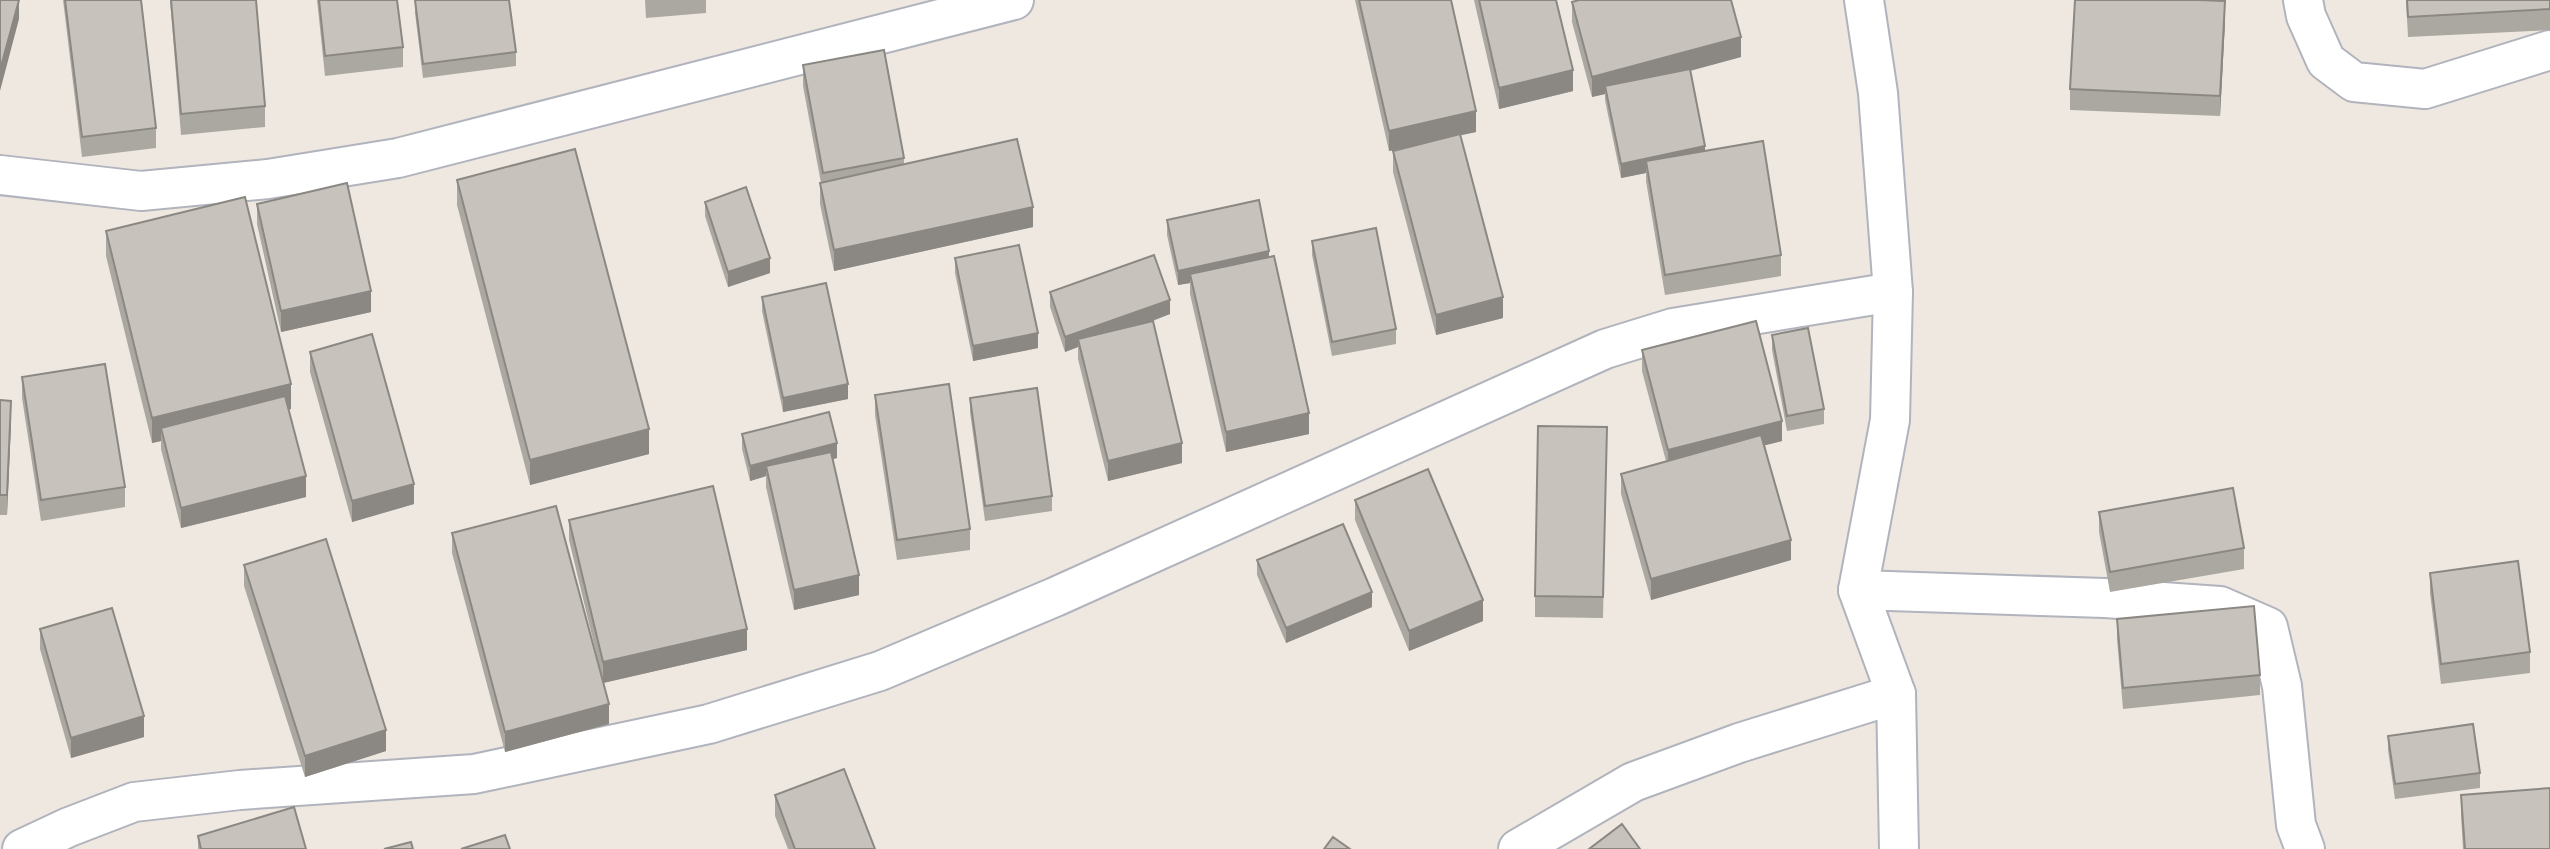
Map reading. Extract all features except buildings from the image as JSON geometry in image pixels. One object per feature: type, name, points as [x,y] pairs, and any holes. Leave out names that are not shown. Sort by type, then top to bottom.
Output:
[{"type":"street","points":[[0,174],[141,191],[268,179],[398,158],[1014,0]]},
{"type":"street","points":[[1864,0],[1878,93],[1893,292],[1890,420],[1858,590],[1896,694],[1899,849]]},
{"type":"street","points":[[2304,0],[2306,16],[2326,61],[2354,82],[2425,89],[2550,50]]},
{"type":"street","points":[[22,849],[134,802],[240,790],[474,774],[709,724],[893,665],[1068,592],[1605,349],[1673,328],[1893,292]]},
{"type":"street","points":[[1858,590],[2105,598],[2220,606],[2269,626],[2282,686],[2296,825],[2305,849]]},
{"type":"street","points":[[1518,849],[1633,782],[1739,743],[1896,694]]}]
